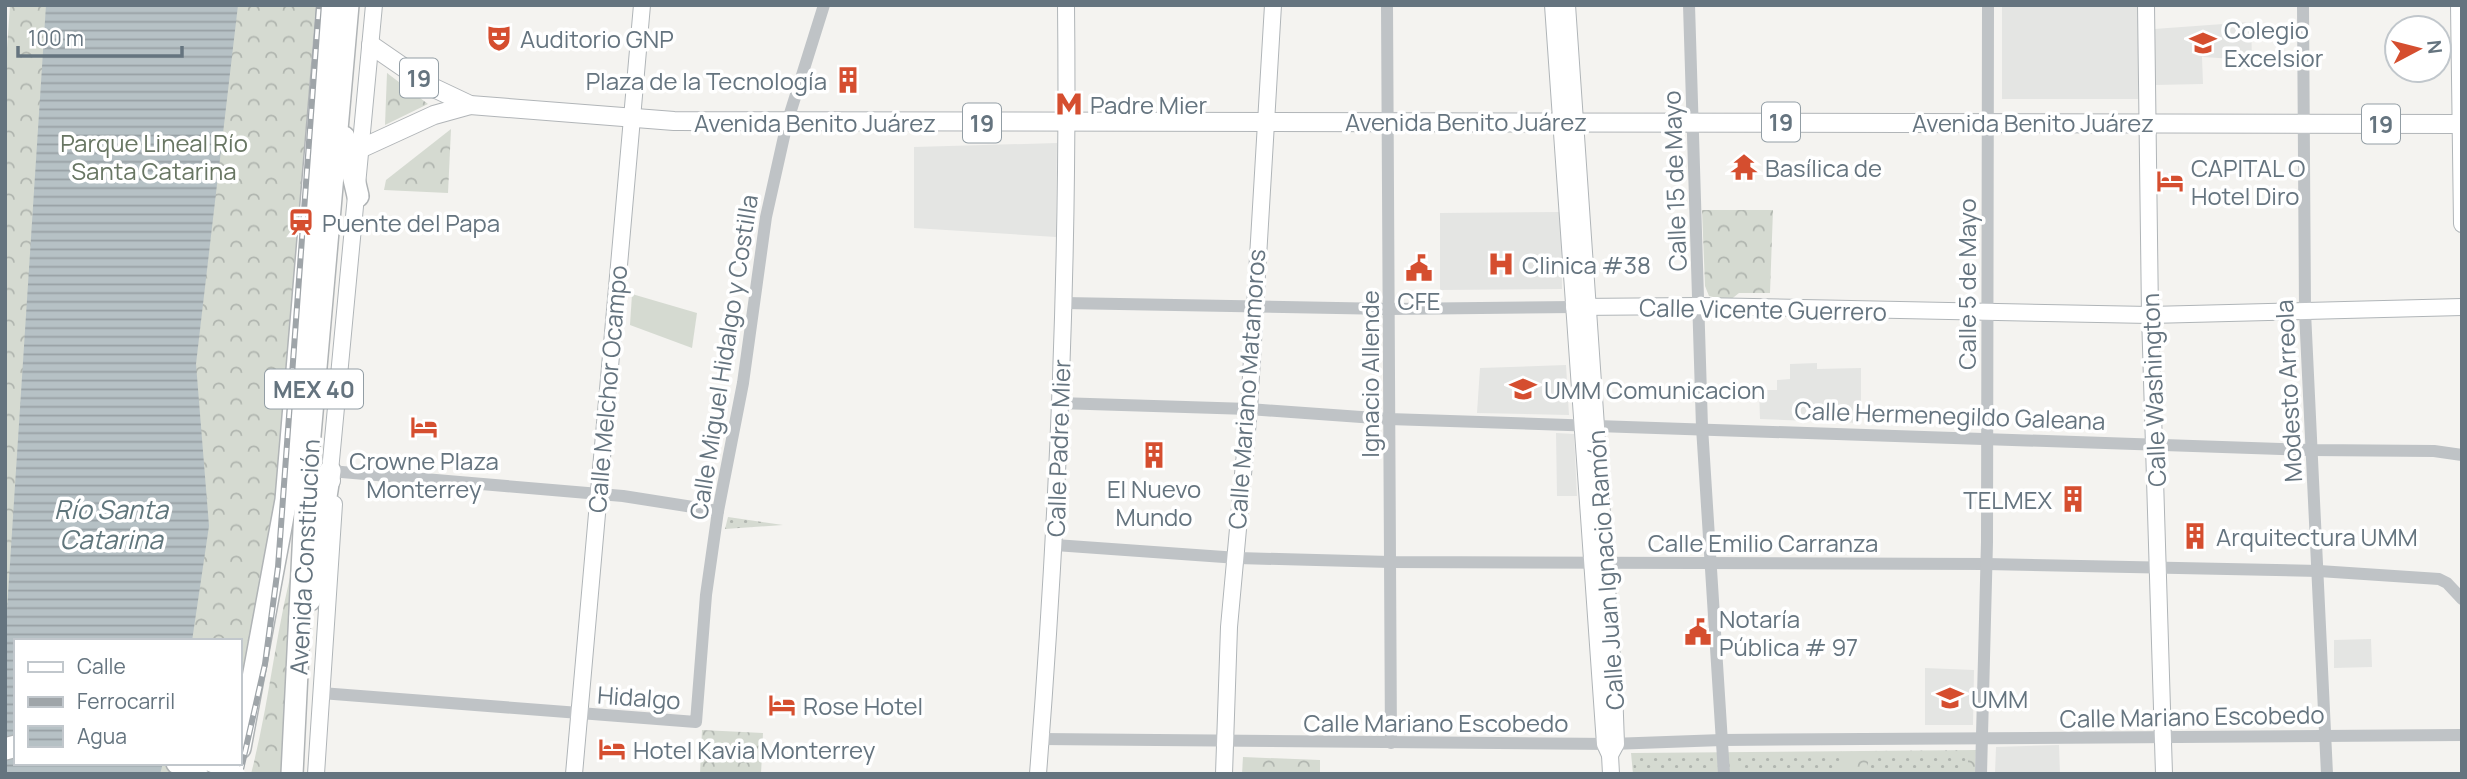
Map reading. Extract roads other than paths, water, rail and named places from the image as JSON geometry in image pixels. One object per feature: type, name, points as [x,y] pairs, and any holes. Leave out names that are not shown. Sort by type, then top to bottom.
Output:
[{"type":"highway","name":"Avenida Constitución","points":[[242,737],[286,500],[324,44],[330,5]]},
{"type":"highway","name":"Avenida Constitución","points":[[292,774],[299,674],[300,579],[306,483],[348,5]]},
{"type":"highway","points":[[340,120],[358,196]]},
{"type":"highway","points":[[304,774],[299,674],[330,471]]},
{"type":"highway","points":[[242,671],[286,500]]},
{"type":"highway","points":[[183,765],[210,774]]},
{"type":"main road","name":"Avenida Benito Juárez","points":[[371,45],[432,87],[470,105],[631,118],[787,123],[1568,121],[2461,124]]},
{"type":"main road","name":"Avenida Benito Juárez","points":[[362,148],[434,116],[470,105]]},
{"type":"street","points":[[316,774],[334,506],[330,471],[374,5]]},
{"type":"street","name":"Calle Melchor Ocampo","points":[[574,774],[642,5]]},
{"type":"street","name":"Calle Miguel Hidalgo y Costilla","points":[[696,722],[706,595],[718,511],[743,383],[766,217],[787,123],[824,5]]},
{"type":"street","name":"Calle Padre Mier","points":[[1038,774],[1055,545],[1064,303],[1066,5]]},
{"type":"street","name":"Calle Mariano Matamoros","points":[[1224,774],[1234,557],[1249,409],[1273,5]]},
{"type":"street","name":"Ignacio Allende","points":[[1387,5],[1391,743]]},
{"type":"street","name":"Calle Juan Ignacio Ramón","points":[[1553,5],[1568,121],[1611,774]]},
{"type":"street","name":"Calle Juan Ignacio Ramón","points":[[1567,5],[1568,121]]},
{"type":"street","name":"Calle 15 de Mayo","points":[[1689,5],[1702,427],[1724,774]]},
{"type":"street","name":"Calle 5 de Mayo","points":[[1981,774],[1986,565],[1988,5]]},
{"type":"street","name":"Calle Washington","points":[[2147,5],[2146,123],[2150,315],[2164,774]]},
{"type":"street","name":"Modesto Arreola","points":[[2303,5],[2305,312],[2327,774]]},
{"type":"street","points":[[2459,5],[2462,224]]},
{"type":"street","name":"Calle Vicente Guerrero","points":[[1064,303],[1390,309],[1699,306],[2150,315],[2462,307]]},
{"type":"street","name":"Calle Hermenegildo Galeana","points":[[1059,402],[1249,409],[1389,419],[1702,427],[2311,450],[2434,451],[2462,455]]},
{"type":"street","points":[[330,471],[597,494],[718,511]]},
{"type":"street","name":"Calle Emilio Carranza","points":[[1055,545],[1234,557],[1390,562],[1712,561],[2319,572],[2439,579],[2447,583],[2462,599]]},
{"type":"street","points":[[321,693],[579,714]]},
{"type":"street","name":"Hidalgo","points":[[579,714],[696,722]]},
{"type":"street","name":"Calle Mariano Escobedo","points":[[1041,739],[1610,748],[1722,740],[2462,735]]},
{"type":"street","points":[[216,765],[235,774]]},
{"type":"water","name":"Río Santa Catarina","points":[[46,5],[238,5],[196,364],[209,526],[192,639],[14,639],[14,765],[162,765],[160,774],[5,774],[5,641]]},
{"type":"railway","points":[[240,774],[265,664],[278,567],[319,5]]},
{"type":"place","name":"Auditorio GNP","points":[[499,38]]},
{"type":"place","name":"Colegio Excelsior","points":[[2203,43]]},
{"type":"place","name":"Plaza de la Tecnología","points":[[848,80]]},
{"type":"place","name":"Padre Mier","points":[[1069,104]]},
{"type":"place","name":"Basílica de","points":[[1744,167]]},
{"type":"place","name":"CAPITAL O Hotel Diro","points":[[2170,181]]},
{"type":"place","name":"Puente del Papa","points":[[301,222]]},
{"type":"place","name":"Clinica #38","points":[[1501,264]]},
{"type":"place","name":"CFE","points":[[1419,268]]},
{"type":"place","name":"UMM Comunicacion","points":[[1523,389]]},
{"type":"place","name":"Crowne Plaza Monterrey","points":[[424,427]]},
{"type":"place","name":"El Nuevo Mundo","points":[[1154,455]]},
{"type":"place","name":"TELMEX","points":[[2073,499]]},
{"type":"place","name":"Arquitectura UMM","points":[[2195,536]]},
{"type":"place","name":"Notaría Pública # 97","points":[[1698,632]]},
{"type":"place","name":"UMM","points":[[1950,698]]},
{"type":"place","name":"Rose Hotel","points":[[782,705]]},
{"type":"place","name":"Hotel Kavia Monterrey","points":[[612,749]]},
{"type":"park label","name":"Parque Lineal Río Santa Catarina","points":[[154,156]]}]
